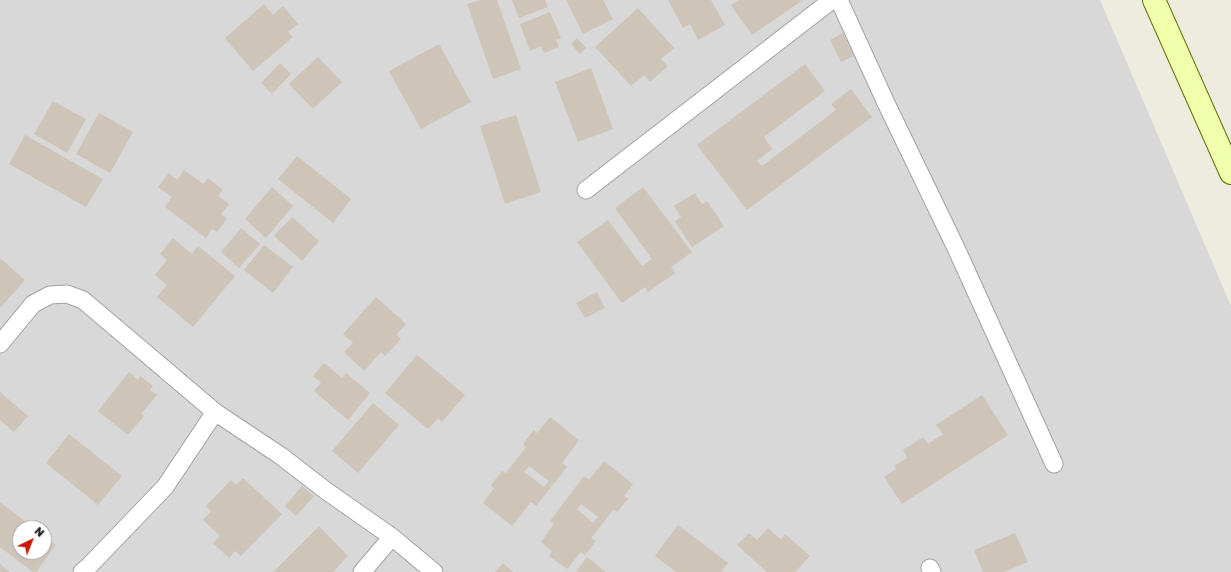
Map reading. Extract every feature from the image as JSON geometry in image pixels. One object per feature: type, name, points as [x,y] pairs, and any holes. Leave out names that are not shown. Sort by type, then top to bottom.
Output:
[{"type":"main road","points":[[1154,0],[1231,172]]},
{"type":"street","points":[[586,190],[832,0]]},
{"type":"street","points":[[839,0],[886,103],[956,248],[1054,464]]},
{"type":"street","points":[[0,344],[33,304],[50,295],[67,294],[83,300],[215,412],[282,456],[325,490],[392,537],[434,572]]},
{"type":"street","points":[[82,572],[165,487],[215,412]]},
{"type":"street","points":[[362,572],[392,537]]},
{"type":"shaded area","points":[[0,0],[1100,0],[1231,306],[1231,572],[0,572]]},
{"type":"building","points":[[480,0],[497,0],[521,69],[493,79],[467,4]]},
{"type":"building","points":[[512,0],[545,0],[548,7],[519,18]]},
{"type":"building","points":[[566,0],[603,0],[613,19],[583,34]]},
{"type":"building","points":[[668,0],[711,0],[725,25],[698,40],[690,24],[683,28]]},
{"type":"building","points":[[739,0],[803,0],[752,35],[731,5]]},
{"type":"building","points":[[264,4],[273,15],[283,6],[298,24],[288,32],[293,37],[253,71],[225,38]]},
{"type":"building","points":[[638,8],[674,48],[661,59],[668,66],[650,82],[644,75],[631,86],[595,47]]},
{"type":"building","points":[[550,12],[561,38],[556,40],[559,47],[544,53],[541,46],[530,51],[520,24]]},
{"type":"building","points":[[843,33],[854,56],[841,62],[830,40]]},
{"type":"building","points":[[577,38],[586,48],[580,54],[571,44]]},
{"type":"building","points":[[439,44],[471,102],[421,129],[389,71]]},
{"type":"building","points":[[318,57],[342,82],[313,109],[289,84]]},
{"type":"building","points":[[280,63],[291,74],[272,94],[261,83]]},
{"type":"building","points":[[805,64],[825,91],[764,137],[772,149],[757,161],[762,166],[836,110],[831,104],[851,89],[872,117],[747,210],[697,145]]},
{"type":"building","points":[[591,68],[613,129],[578,142],[555,82]]},
{"type":"building","points":[[53,101],[86,119],[67,153],[34,134]]},
{"type":"building","points":[[99,113],[133,132],[110,173],[76,154]]},
{"type":"building","points":[[516,115],[541,192],[505,204],[480,126]]},
{"type":"building","points":[[25,135],[103,179],[86,207],[9,164]]},
{"type":"building","points":[[297,156],[351,199],[333,223],[278,179]]},
{"type":"building","points":[[184,170],[203,184],[208,178],[223,190],[218,196],[229,204],[221,214],[227,219],[217,232],[212,229],[206,238],[165,207],[172,197],[158,187],[169,173],[177,180]]},
{"type":"building","points":[[272,187],[293,206],[266,238],[245,219]]},
{"type":"building","points":[[643,187],[692,252],[671,267],[675,273],[648,292],[645,287],[622,303],[577,242],[608,220],[642,266],[652,259],[615,208]]},
{"type":"building","points":[[695,193],[702,204],[707,201],[724,226],[692,247],[675,222],[681,217],[674,206]]},
{"type":"building","points":[[292,217],[319,241],[302,261],[274,236]]},
{"type":"building","points":[[241,228],[260,244],[239,268],[221,252]]},
{"type":"building","points":[[173,238],[192,254],[198,246],[235,276],[193,327],[157,297],[167,285],[155,275],[167,260],[160,254]]},
{"type":"building","points":[[264,245],[293,267],[273,293],[244,270]]},
{"type":"building","points":[[0,258],[25,280],[0,308]]},
{"type":"building","points":[[597,292],[605,308],[585,318],[576,303]]},
{"type":"building","points":[[376,297],[406,324],[396,335],[401,339],[385,356],[381,352],[364,371],[344,352],[353,343],[343,334]]},
{"type":"building","points":[[417,355],[465,395],[442,422],[438,418],[428,429],[385,393]]},
{"type":"building","points":[[324,363],[342,378],[346,373],[370,393],[348,420],[314,391],[321,383],[313,376]]},
{"type":"building","points":[[129,372],[138,380],[140,376],[153,386],[150,390],[157,395],[141,414],[144,416],[128,435],[98,411]]},
{"type":"building","points":[[0,392],[28,416],[14,432],[0,420]]},
{"type":"building","points":[[982,395],[1008,435],[902,504],[884,477],[896,469],[894,466],[907,458],[903,450],[923,437],[928,444],[943,434],[936,425]]},
{"type":"building","points":[[373,403],[399,425],[358,473],[332,451]]},
{"type":"building","points":[[550,417],[579,440],[562,463],[567,467],[536,506],[531,502],[512,526],[483,503],[494,488],[491,485],[502,471],[506,473],[526,447],[523,444],[534,430],[537,433]],"holes":[[[529,466],[549,481],[544,487],[524,472]]]},
{"type":"building","points":[[69,434],[122,476],[98,505],[46,463]]},
{"type":"building","points":[[604,461],[633,484],[624,496],[628,499],[617,512],[614,509],[591,538],[596,541],[585,555],[581,552],[567,569],[549,556],[552,551],[541,542],[554,524],[550,521],[584,476],[589,480]],"holes":[[[581,504],[598,517],[593,523],[577,509]]]},
{"type":"building","points":[[243,478],[282,514],[241,556],[235,551],[229,558],[213,543],[220,536],[203,520],[211,511],[206,506],[231,480],[236,485]]},
{"type":"building","points":[[302,486],[314,496],[296,516],[285,506]]},
{"type":"building","points":[[0,502],[24,520],[12,520],[12,556],[0,547]]},
{"type":"building","points":[[678,525],[728,563],[721,572],[676,572],[655,556]]},
{"type":"building","points":[[319,526],[348,556],[333,572],[273,572]]},
{"type":"building","points":[[768,528],[781,540],[785,534],[810,556],[795,572],[767,572],[737,545],[749,533],[757,540]]},
{"type":"building","points":[[1015,533],[1028,562],[1004,572],[983,572],[974,550]]},
{"type":"building","points":[[52,542],[56,545],[52,550]]},
{"type":"building","points":[[587,557],[606,572],[576,572]]},
{"type":"building","points":[[17,560],[45,560],[36,572],[33,572]]},
{"type":"building","points":[[503,563],[513,572],[495,572]]},
{"type":"building","points":[[0,564],[10,572],[0,572]]}]
